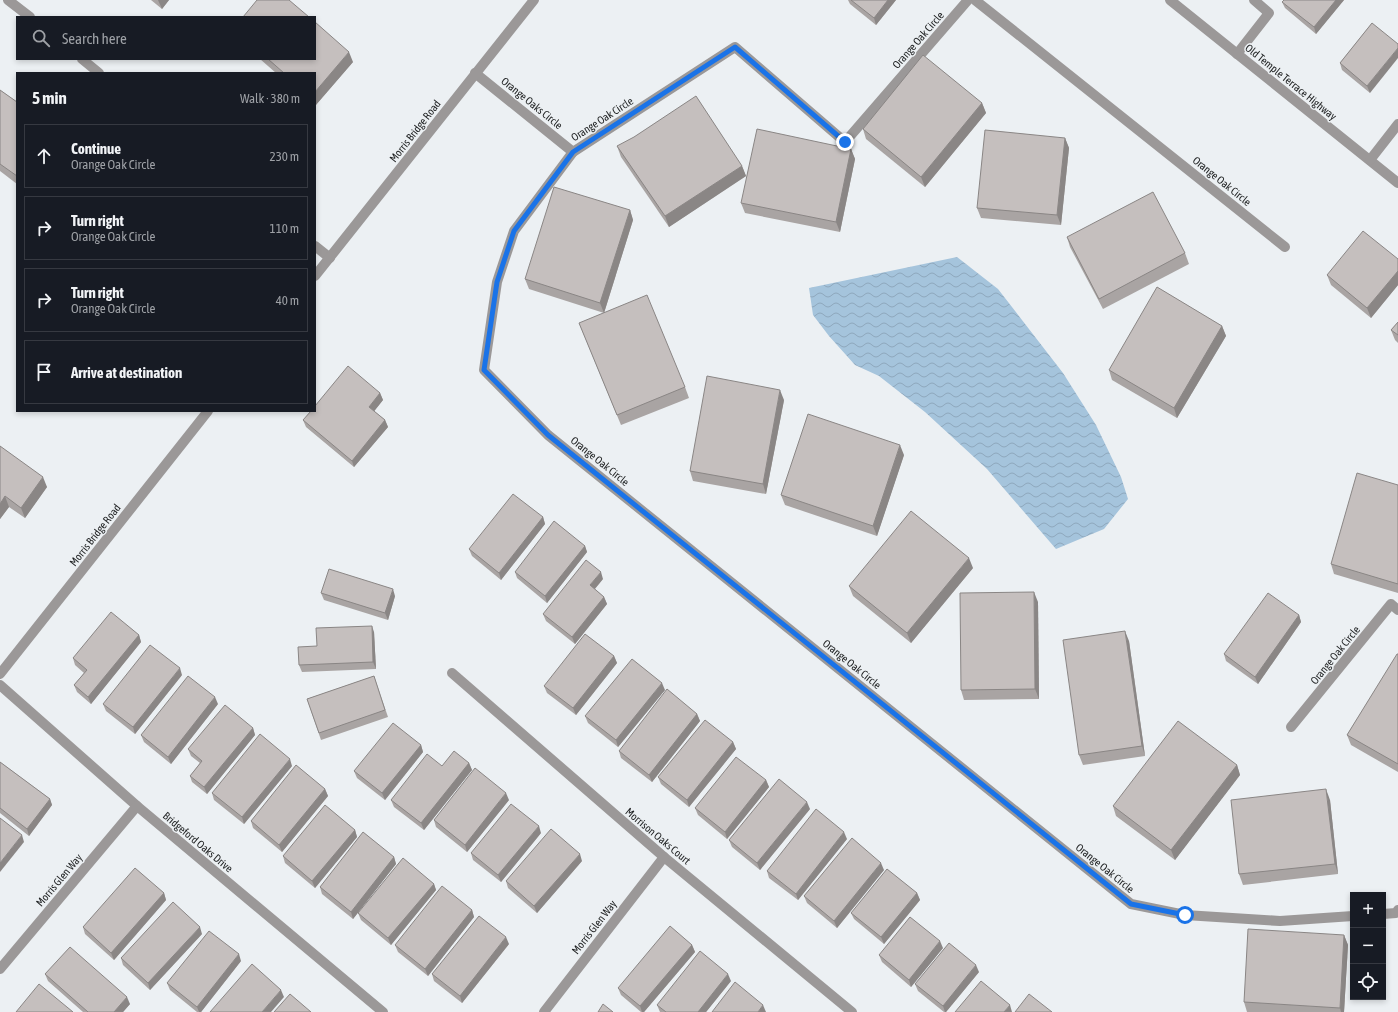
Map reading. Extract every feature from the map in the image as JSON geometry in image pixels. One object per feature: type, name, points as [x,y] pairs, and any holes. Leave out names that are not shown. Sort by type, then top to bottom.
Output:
[{"type":"street","points":[[8,0],[29,16]]},
{"type":"street","name":"Morris Bridge Road","points":[[316,275],[534,0]]},
{"type":"street","name":"Orange Oak Circle","points":[[968,0],[845,142],[735,47],[573,152],[514,231],[497,282],[484,370],[548,435],[1131,904],[1185,915],[1272,920],[1350,916]]},
{"type":"street","name":"Orange Oak Circle","points":[[975,0],[1285,247]]},
{"type":"street","name":"Old Temple Terrace Highway","points":[[1170,0],[1398,183]]},
{"type":"street","points":[[1237,54],[1269,13],[1254,0]]},
{"type":"street","points":[[83,60],[98,72]]},
{"type":"street","name":"Orange Oaks Circle","points":[[475,73],[573,152]]},
{"type":"street","points":[[1370,160],[1398,124]]},
{"type":"street","points":[[316,247],[330,258]]},
{"type":"street","name":"Morris Bridge Road","points":[[0,674],[207,412]]},
{"type":"street","name":"Orange Oak Circle","points":[[1291,727],[1391,604],[1398,610]]},
{"type":"street","name":"Morrison Oaks Court","points":[[452,673],[664,857],[852,1012]]},
{"type":"street","name":"Bridgeford Oaks Drive","points":[[0,686],[137,806],[384,1012]]},
{"type":"street","name":"Morris Glen Way","points":[[0,969],[137,806]]},
{"type":"street","name":"Morris Glen Way","points":[[544,1012],[664,857]]},
{"type":"street","points":[[1386,914],[1396,914],[1398,910]]},
{"type":"water","points":[[957,257],[998,289],[1063,373],[1096,425],[1121,477],[1128,499],[1104,529],[1056,549],[987,469],[925,412],[879,376],[855,365],[829,336],[813,315],[809,288]]},
{"type":"building","points":[[257,0],[289,0],[308,16],[244,16]]},
{"type":"building","points":[[851,0],[888,0],[874,18]]},
{"type":"building","points":[[1284,0],[1336,0],[1314,27],[1282,2]]},
{"type":"building","points":[[316,23],[349,52],[316,91],[316,72],[283,72],[269,60],[316,60]]},
{"type":"building","points":[[1372,23],[1398,44],[1398,48],[1367,86],[1340,63]]},
{"type":"building","points":[[923,55],[982,103],[921,177],[863,129]]},
{"type":"building","points":[[0,90],[16,101],[16,175],[0,164]]},
{"type":"building","points":[[696,96],[742,166],[665,216],[617,146],[634,137]]},
{"type":"building","points":[[757,129],[851,149],[836,222],[741,203]]},
{"type":"building","points":[[985,130],[1065,138],[1057,215],[977,208]]},
{"type":"building","points":[[554,187],[630,210],[600,303],[525,279]]},
{"type":"building","points":[[1153,192],[1185,253],[1099,299],[1067,237]]},
{"type":"building","points":[[1363,231],[1398,259],[1398,271],[1367,308],[1327,275]]},
{"type":"building","points":[[1157,287],[1222,326],[1174,408],[1109,370]]},
{"type":"building","points":[[647,295],[685,387],[617,415],[579,323]]},
{"type":"building","points":[[1398,322],[1398,335],[1391,330]]},
{"type":"building","points":[[348,366],[380,393],[369,407],[385,420],[352,461],[303,420],[310,412],[316,412],[316,405]]},
{"type":"building","points":[[707,376],[780,390],[763,484],[690,471]]},
{"type":"building","points":[[808,414],[900,445],[873,526],[781,495]]},
{"type":"building","points":[[0,446],[43,477],[21,508],[5,496],[0,504]]},
{"type":"building","points":[[1357,473],[1398,485],[1398,584],[1331,564]]},
{"type":"building","points":[[513,494],[543,517],[499,573],[469,549]]},
{"type":"building","points":[[911,511],[969,558],[907,633],[849,586]]},
{"type":"building","points":[[554,521],[585,546],[545,596],[515,572]]},
{"type":"building","points":[[586,560],[601,572],[590,585],[604,597],[572,637],[543,614]]},
{"type":"building","points":[[329,569],[393,589],[385,613],[321,593]]},
{"type":"building","points":[[1034,592],[1035,689],[961,690],[960,593]]},
{"type":"building","points":[[1268,593],[1299,615],[1255,677],[1224,654]]},
{"type":"building","points":[[111,612],[139,635],[88,697],[74,685],[87,670],[73,658]]},
{"type":"building","points":[[372,626],[373,662],[299,665],[298,647],[317,646],[316,628]]},
{"type":"building","points":[[1125,631],[1142,746],[1079,755],[1063,640]]},
{"type":"building","points":[[585,634],[614,656],[573,708],[544,686]]},
{"type":"building","points":[[150,645],[180,668],[133,727],[103,704]]},
{"type":"building","points":[[1398,654],[1398,764],[1347,735]]},
{"type":"building","points":[[632,659],[662,683],[616,740],[585,716]]},
{"type":"building","points":[[188,676],[215,697],[168,757],[141,735]]},
{"type":"building","points":[[374,676],[385,710],[319,733],[307,699]]},
{"type":"building","points":[[667,689],[697,714],[649,775],[619,751]]},
{"type":"building","points":[[225,705],[253,728],[204,787],[190,776],[202,761],[188,749]]},
{"type":"building","points":[[705,720],[733,742],[687,800],[658,777]]},
{"type":"building","points":[[1178,721],[1237,765],[1171,850],[1113,806]]},
{"type":"building","points":[[393,723],[421,745],[382,793],[354,771]]},
{"type":"building","points":[[260,734],[290,759],[242,817],[212,793]]},
{"type":"building","points":[[454,751],[469,763],[421,823],[391,800],[427,754],[442,766]]},
{"type":"building","points":[[736,757],[766,780],[725,832],[695,808]]},
{"type":"building","points":[[0,762],[50,799],[27,829],[0,808]]},
{"type":"building","points":[[296,765],[325,789],[279,845],[251,821]]},
{"type":"building","points":[[475,768],[506,793],[465,845],[434,820]]},
{"type":"building","points":[[779,779],[807,802],[757,863],[729,840]]},
{"type":"building","points":[[1326,789],[1335,864],[1239,874],[1231,800]]},
{"type":"building","points":[[511,804],[539,826],[498,875],[471,853]]},
{"type":"building","points":[[325,805],[355,830],[312,881],[283,856]]},
{"type":"building","points":[[816,809],[844,832],[796,894],[767,871]]},
{"type":"building","points":[[0,818],[22,835],[0,863]]},
{"type":"building","points":[[551,829],[580,854],[534,906],[506,881]]},
{"type":"building","points":[[363,832],[394,857],[351,912],[320,887]]},
{"type":"building","points":[[852,838],[881,863],[834,921],[804,896]]},
{"type":"building","points":[[403,858],[434,884],[388,938],[358,913]]},
{"type":"building","points":[[135,868],[164,893],[111,953],[83,927]]},
{"type":"building","points":[[887,869],[917,893],[881,937],[851,913]]},
{"type":"building","points":[[442,886],[472,910],[425,969],[395,945]]},
{"type":"building","points":[[173,902],[200,927],[148,983],[121,958]]},
{"type":"building","points":[[479,916],[506,937],[460,996],[432,974]]},
{"type":"building","points":[[910,917],[940,941],[909,980],[879,955]]},
{"type":"building","points":[[670,926],[692,945],[640,1006],[618,988]]},
{"type":"building","points":[[1248,929],[1344,935],[1340,1008],[1244,1002]]},
{"type":"building","points":[[209,931],[239,954],[197,1007],[167,983]]},
{"type":"building","points":[[949,943],[976,965],[943,1006],[915,984]]},
{"type":"building","points":[[70,947],[127,997],[114,1012],[88,1012],[45,974]]},
{"type":"building","points":[[700,951],[728,974],[698,1012],[666,1012],[657,1005]]},
{"type":"building","points":[[252,964],[281,990],[262,1012],[210,1012]]},
{"type":"building","points":[[981,981],[1010,1005],[1004,1012],[955,1012]]},
{"type":"building","points":[[735,982],[763,1005],[758,1012],[712,1012]]},
{"type":"building","points":[[39,984],[73,1012],[16,1012]]},
{"type":"building","points":[[290,994],[311,1012],[274,1012]]},
{"type":"building","points":[[1029,994],[1052,1012],[1015,1012]]},
{"type":"building","points":[[603,1004],[613,1012],[598,1012]]},
{"type":"route","points":[[845,142],[735,47],[573,152],[514,231],[497,282],[484,370],[548,435],[1131,904],[1185,915]]}]
